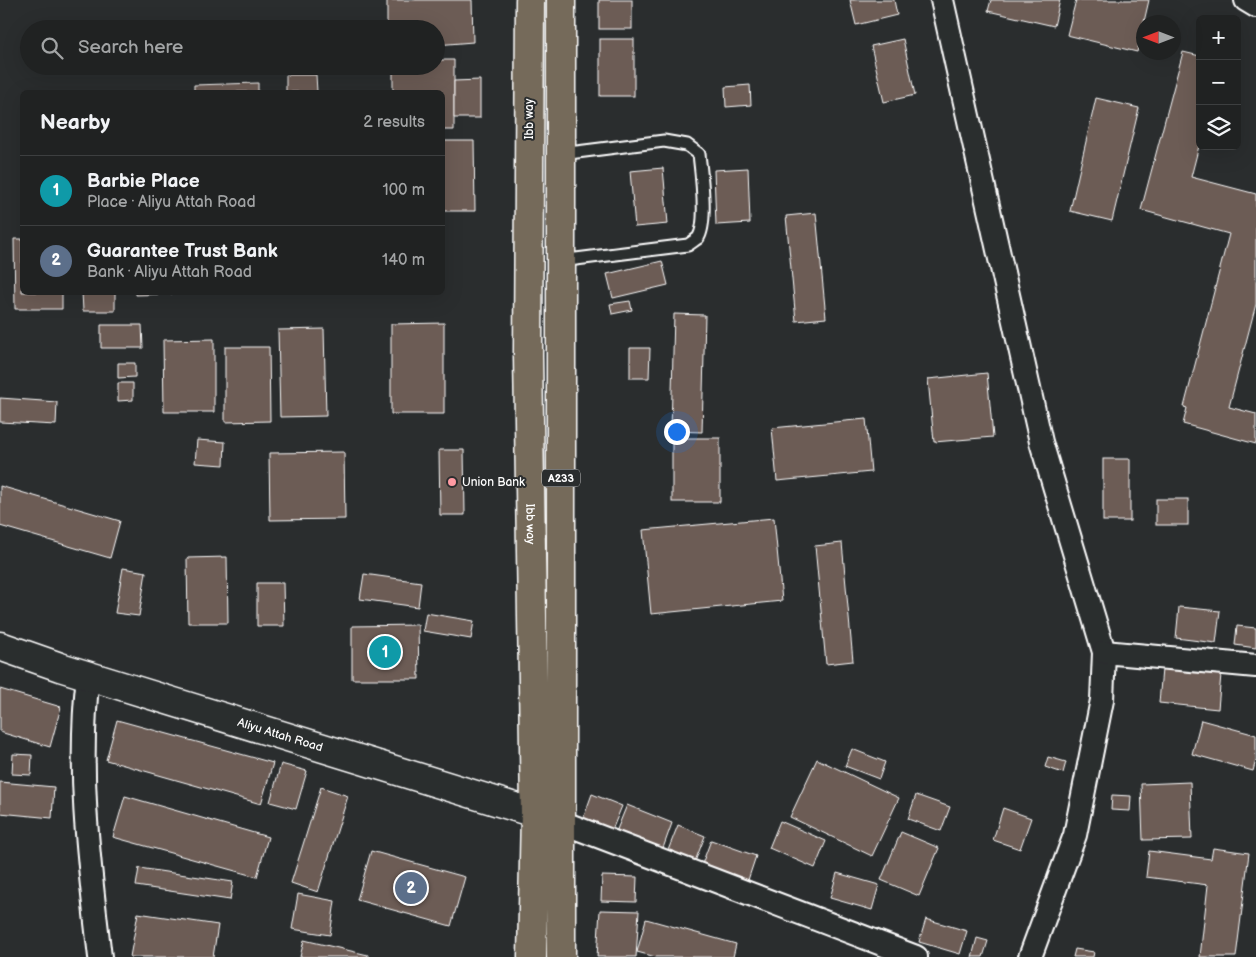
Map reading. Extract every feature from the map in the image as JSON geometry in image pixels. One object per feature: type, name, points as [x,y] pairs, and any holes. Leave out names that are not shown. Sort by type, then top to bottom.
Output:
[{"type":"highway","name":"Ibb way","points":[[530,0],[528,355],[535,812],[532,957]]},
{"type":"highway","name":"A233","points":[[560,0],[561,957]]},
{"type":"street","points":[[942,0],[1041,442],[1104,652],[1102,700],[1074,835],[1030,957]]},
{"type":"street","points":[[1246,0],[1256,6]]},
{"type":"street","name":"Aliyu Attah Road","points":[[0,646],[88,676],[535,812],[561,822]]},
{"type":"street","points":[[1104,652],[1256,666]]},
{"type":"street","points":[[88,676],[83,723],[85,817],[100,957]]},
{"type":"street","points":[[561,822],[916,957]]},
{"type":"lane","points":[[560,261],[688,245],[699,237],[702,220],[702,174],[699,154],[687,145],[664,141],[561,154]]},
{"type":"building","points":[[387,0],[472,0],[473,42],[445,44],[445,20],[387,20]]},
{"type":"building","points":[[599,0],[632,0],[632,29],[599,29]]},
{"type":"building","points":[[850,0],[894,0],[897,15],[856,25]]},
{"type":"building","points":[[991,0],[1060,0],[1054,26],[988,11]]},
{"type":"building","points":[[1076,0],[1149,0],[1146,15],[1136,15],[1136,52],[1067,35]]},
{"type":"building","points":[[600,39],[634,39],[634,96],[600,96]]},
{"type":"building","points":[[903,39],[915,95],[884,102],[871,46]]},
{"type":"building","points":[[1183,52],[1196,55],[1196,150],[1198,150],[1191,177],[1256,194],[1256,304],[1229,407],[1256,414],[1256,444],[1183,424],[1187,408],[1184,407],[1229,234],[1141,210]]},
{"type":"building","points":[[445,60],[454,60],[454,130],[445,130],[445,90],[393,90],[393,75],[445,75]]},
{"type":"building","points":[[286,75],[316,75],[317,90],[286,90]]},
{"type":"building","points":[[480,80],[480,118],[454,118],[454,81]]},
{"type":"building","points":[[258,83],[258,90],[194,90],[194,85]]},
{"type":"building","points":[[750,85],[751,105],[726,107],[725,87]]},
{"type":"building","points":[[1096,98],[1139,108],[1112,221],[1070,211]]},
{"type":"building","points":[[445,141],[474,141],[475,211],[445,211]]},
{"type":"building","points":[[663,168],[668,224],[635,227],[630,171]]},
{"type":"building","points":[[748,168],[750,223],[716,225],[714,170]]},
{"type":"building","points":[[816,213],[826,318],[796,321],[786,216]]},
{"type":"building","points":[[14,239],[20,239],[20,295],[62,295],[62,309],[15,309]]},
{"type":"building","points":[[662,261],[668,285],[613,298],[607,274]]},
{"type":"building","points":[[82,295],[115,295],[115,311],[83,311]]},
{"type":"building","points":[[630,301],[632,310],[612,314],[610,304]]},
{"type":"building","points":[[674,314],[705,315],[702,432],[671,431]]},
{"type":"building","points":[[444,323],[444,414],[391,414],[391,324]]},
{"type":"building","points":[[101,325],[142,325],[143,348],[101,348]]},
{"type":"building","points":[[324,329],[326,416],[280,417],[278,330]]},
{"type":"building","points":[[214,339],[214,412],[164,412],[163,340]]},
{"type":"building","points":[[225,347],[269,347],[270,421],[225,422]]},
{"type":"building","points":[[630,348],[650,348],[649,378],[630,378]]},
{"type":"building","points":[[118,363],[135,363],[135,377],[118,378]]},
{"type":"building","points":[[987,373],[993,437],[934,442],[928,379]]},
{"type":"building","points":[[118,383],[133,383],[133,400],[118,401]]},
{"type":"building","points":[[0,398],[57,402],[56,425],[0,422]]},
{"type":"building","points":[[866,419],[871,472],[777,481],[772,428]]},
{"type":"building","points":[[672,438],[720,438],[720,502],[672,502]]},
{"type":"building","points":[[197,440],[225,442],[224,465],[195,463]]},
{"type":"building","name":"Union Bank","points":[[439,450],[464,450],[465,515],[440,515]]},
{"type":"building","points":[[344,452],[345,519],[270,520],[269,453]]},
{"type":"building","points":[[1103,459],[1130,459],[1130,521],[1103,521]]},
{"type":"building","points":[[0,486],[120,521],[110,558],[0,526]]},
{"type":"building","points":[[1156,499],[1188,499],[1188,525],[1156,525]]},
{"type":"building","points":[[774,518],[782,601],[651,614],[643,530]]},
{"type":"building","points":[[842,543],[853,661],[826,664],[815,546]]},
{"type":"building","points":[[227,557],[228,623],[188,623],[187,558]]},
{"type":"building","points":[[123,568],[146,572],[139,616],[115,613]]},
{"type":"building","points":[[364,574],[421,582],[418,607],[360,599]]},
{"type":"building","points":[[257,583],[283,583],[284,626],[257,626]]},
{"type":"building","points":[[1179,607],[1220,611],[1216,643],[1176,638]]},
{"type":"building","points":[[426,613],[474,621],[471,639],[423,631]]},
{"type":"building","points":[[418,625],[419,679],[352,679],[352,626]]},
{"type":"building","points":[[1237,626],[1256,628],[1256,648],[1235,645]]},
{"type":"building","points":[[1162,669],[1221,674],[1218,709],[1159,703]]},
{"type":"building","points":[[0,689],[61,707],[50,747],[0,732]]},
{"type":"building","points":[[117,720],[273,763],[261,804],[106,760]]},
{"type":"building","points":[[1201,720],[1256,735],[1256,760],[1253,771],[1192,754]]},
{"type":"building","points":[[852,749],[885,762],[879,779],[845,766]]},
{"type":"building","points":[[13,754],[32,755],[31,775],[12,774]]},
{"type":"building","points":[[1048,757],[1066,762],[1063,773],[1045,767]]},
{"type":"building","points":[[817,759],[899,798],[872,856],[790,817]]},
{"type":"building","points":[[281,764],[307,771],[296,809],[270,802]]},
{"type":"building","points":[[0,782],[54,787],[52,818],[0,813]]},
{"type":"building","points":[[1190,782],[1192,839],[1143,840],[1141,784]]},
{"type":"building","points":[[321,787],[348,796],[318,892],[291,883]]},
{"type":"building","points":[[592,794],[622,806],[612,830],[583,819]]},
{"type":"building","points":[[916,795],[950,807],[941,831],[908,819]]},
{"type":"building","points":[[1112,795],[1131,796],[1130,811],[1111,810]]},
{"type":"building","points":[[125,796],[268,837],[257,877],[113,837]]},
{"type":"building","points":[[627,805],[672,823],[662,851],[616,832]]},
{"type":"building","points":[[1003,808],[1031,818],[1020,849],[993,840]]},
{"type":"building","points":[[780,821],[826,841],[815,868],[769,848]]},
{"type":"building","points":[[678,825],[705,836],[694,864],[667,853]]},
{"type":"building","points":[[901,832],[939,848],[919,896],[881,880]]},
{"type":"building","points":[[711,840],[756,856],[748,880],[702,864]]},
{"type":"building","points":[[1213,848],[1249,853],[1236,957],[1200,957],[1208,885],[1146,877],[1149,851],[1211,859]]},
{"type":"building","points":[[371,851],[465,877],[451,926],[357,900]]},
{"type":"building","points":[[139,868],[233,882],[230,900],[136,886]]},
{"type":"building","points":[[837,873],[879,885],[872,910],[830,898]]},
{"type":"building","points":[[602,876],[637,877],[636,902],[601,901]]},
{"type":"building","points":[[298,894],[335,901],[330,935],[292,929]]},
{"type":"building","points":[[600,910],[639,911],[636,957],[597,957]]},
{"type":"building","points":[[138,913],[218,925],[213,957],[130,957]]},
{"type":"building","points":[[646,919],[736,944],[733,957],[656,957],[637,952]]},
{"type":"building","points":[[926,919],[967,931],[960,954],[919,942]]},
{"type":"building","points":[[977,938],[988,941],[983,957],[972,957]]},
{"type":"building","points":[[304,940],[368,955],[368,957],[300,957]]},
{"type":"building","points":[[1075,949],[1094,952],[1093,957],[1073,957]]},
{"type":"place","name":"Union Bank","points":[[452,482]]},
{"type":"place","name":"Barbie Place","points":[[385,652]]},
{"type":"place","name":"Guarantee Trust Bank","points":[[411,888]]}]
